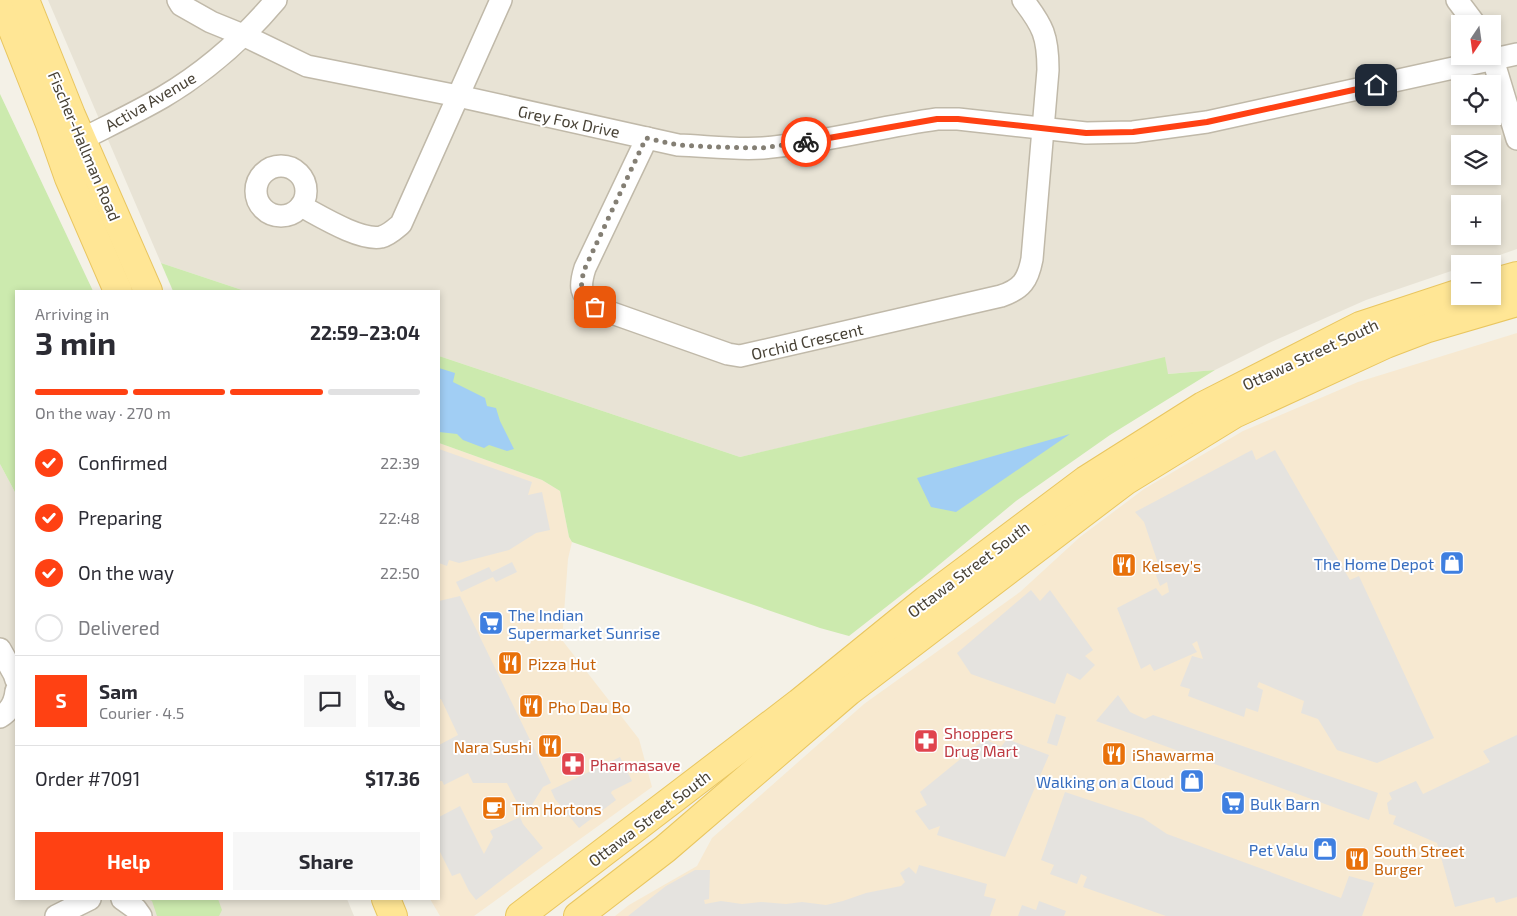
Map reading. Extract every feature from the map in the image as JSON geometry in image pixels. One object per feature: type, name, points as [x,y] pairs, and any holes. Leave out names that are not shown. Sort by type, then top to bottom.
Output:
[{"type":"main road","name":"Fischer-Hallman Road","points":[[1,0],[71,145],[147,290]]},
{"type":"main road","name":"Fischer-Hallman Road","points":[[25,0],[71,145],[69,178],[118,290]]},
{"type":"main road","points":[[1501,280],[1517,276]]},
{"type":"main road","name":"Ottawa Street South","points":[[520,916],[799,702],[926,600],[1086,480],[1203,406],[1360,326],[1451,297]]},
{"type":"main road","name":"Ottawa Street South","points":[[578,916],[665,849],[849,691],[1125,481],[1234,414],[1386,344],[1428,328],[1517,302]]},
{"type":"main road","points":[[386,900],[393,916]]},
{"type":"street","name":"Grey Fox Drive","points":[[178,0],[181,5],[211,22],[243,35],[307,66],[458,96],[678,145],[762,148],[937,119],[958,119],[1043,130],[1086,133],[1133,132],[1207,122],[1458,65]]},
{"type":"street","name":"Activa Avenue","points":[[71,145],[163,97],[201,72],[243,35],[276,0]]},
{"type":"street","points":[[301,206],[342,228],[368,237],[382,237],[392,232],[401,224],[501,0]]},
{"type":"street","name":"Orchid Crescent","points":[[646,138],[581,280],[582,290],[587,300],[595,307],[728,354],[740,356],[1014,292],[1023,283],[1030,271],[1048,52],[1046,38],[1040,22],[1023,0]]},
{"type":"street","points":[[1457,0],[1468,15]]},
{"type":"street","name":"Grey Fox Drive","points":[[1501,56],[1517,54]]},
{"type":"street","points":[[1495,65],[1517,139]]},
{"type":"street","points":[[0,649],[15,677]]},
{"type":"street","points":[[56,916],[88,900]]},
{"type":"street","points":[[123,900],[136,909],[141,916]]},
{"type":"shaded area","points":[[48,0],[1517,0],[1517,249],[1500,255],[1451,255],[1451,271],[1366,300],[1269,343],[1215,370],[1167,374],[1165,358],[740,457],[440,356],[440,290],[242,290],[161,263]]},
{"type":"shaded area","points":[[1517,333],[1517,916],[615,916],[629,905],[697,866],[712,838],[864,704],[1020,592],[1080,537],[1144,489],[1243,431],[1358,382]]},
{"type":"shaded area","points":[[440,443],[542,480],[560,491],[569,537],[572,542],[568,559],[562,640],[639,739],[652,787],[474,916],[440,916],[431,900],[440,900]]},
{"type":"shaded area","points":[[440,449],[532,482],[528,495],[542,492],[550,530],[536,533],[509,550],[459,563],[449,560],[447,566],[440,563]]},
{"type":"shaded area","points":[[1252,450],[1256,460],[1275,450],[1350,580],[1359,576],[1434,738],[1377,763],[1337,750],[1318,719],[1301,713],[1304,701],[1259,682],[1257,687],[1263,690],[1258,712],[1246,708],[1244,717],[1188,696],[1190,689],[1180,686],[1192,656],[1203,659],[1197,641],[1192,644],[1197,652],[1154,671],[1150,664],[1141,669],[1117,608],[1156,588],[1162,596],[1169,592],[1167,582],[1160,586],[1156,575],[1161,572],[1144,522],[1135,512]]},
{"type":"shaded area","points":[[0,464],[15,492],[15,900],[347,900],[354,916],[0,916]]},
{"type":"shaded area","points":[[512,562],[517,572],[496,582],[493,577],[461,592],[456,582],[489,567],[492,572]]},
{"type":"shaded area","points":[[1031,590],[1040,601],[1050,590],[1093,650],[1085,656],[1095,665],[1080,680],[1067,673],[1055,704],[971,674],[957,653]]},
{"type":"shaded area","points":[[460,596],[551,783],[543,787],[530,808],[522,812],[507,783],[473,783],[468,773],[444,785],[440,781],[440,744],[458,735],[440,699],[440,601]]},
{"type":"shaded area","points":[[1118,695],[1130,712],[1145,719],[1153,715],[1378,793],[1369,820],[1096,721]]},
{"type":"shaded area","points":[[1056,714],[1066,717],[1057,746],[1047,743]]},
{"type":"shaded area","points":[[1517,735],[1517,897],[1496,903],[1494,897],[1455,907],[1437,843],[1393,824],[1396,816],[1389,814],[1387,803],[1392,799],[1389,793],[1416,781],[1423,794],[1490,762],[1483,751]]},
{"type":"shaded area","points":[[985,739],[1001,747],[1007,739],[1049,755],[1005,857],[937,835],[940,826],[929,830],[915,811],[927,805],[920,792]]},
{"type":"shaded area","points":[[620,757],[632,781],[612,791],[611,793],[616,800],[579,828],[555,799],[551,790]]},
{"type":"shaded area","points":[[1065,792],[1143,818],[1167,834],[1341,898],[1349,876],[1374,883],[1362,916],[1166,916],[1083,887],[1087,877],[1081,874],[1077,884],[1050,874],[1054,865],[1041,860]]},
{"type":"shaded area","points":[[460,806],[484,854],[493,837],[490,831],[520,817],[523,824],[543,848],[476,900],[460,873],[452,876],[440,852],[440,816]]},
{"type":"shaded area","points":[[919,865],[987,884],[984,896],[996,899],[990,916],[628,916],[666,886],[695,870],[710,870],[709,899],[704,900],[705,904],[721,901],[742,904],[802,902],[826,905],[866,893],[901,886],[905,882],[900,873],[909,867],[916,874]]},
{"type":"shaded area","points":[[1039,901],[1066,911],[1064,916],[1018,916],[1022,905],[1036,910]]},
{"type":"green space","points":[[0,94],[93,290],[15,290],[15,492],[0,464]]},
{"type":"green space","points":[[161,263],[242,290],[173,290]]},
{"type":"green space","points":[[440,356],[740,457],[1165,357],[1168,374],[1215,370],[1110,435],[1016,501],[922,579],[849,636],[820,628],[572,542],[569,537],[560,491],[542,480],[440,443]]},
{"type":"green space","points":[[150,900],[218,900],[222,910],[219,916],[157,916]]},
{"type":"water","points":[[440,368],[455,373],[453,382],[485,398],[487,406],[496,408],[500,421],[514,449],[507,451],[489,445],[484,448],[463,440],[457,434],[440,432]]},
{"type":"water","points":[[1070,434],[956,512],[931,507],[917,478]]},
{"type":"way so far","points":[[595,307],[587,300],[582,290],[581,280],[646,138],[678,145],[713,147],[762,148],[806,142]]},
{"type":"place","name":"The Home Depot","points":[[1452,563]]},
{"type":"place","name":"Kelsey's","points":[[1124,565]]},
{"type":"place","name":"The Indian Supermarket Sunrise","points":[[491,623]]},
{"type":"place","name":"Pizza Hut","points":[[510,663]]},
{"type":"place","name":"Pho Dau Bo","points":[[531,706]]},
{"type":"place","name":"Shoppers Drug Mart","points":[[926,741]]},
{"type":"place","name":"Nara Sushi","points":[[550,746]]},
{"type":"place","name":"iShawarma","points":[[1114,754]]},
{"type":"place","name":"Pharmasave","points":[[573,764]]},
{"type":"place","name":"Walking on a Cloud","points":[[1192,781]]},
{"type":"place","name":"Bulk Barn","points":[[1233,803]]},
{"type":"place","name":"Tim Hortons","points":[[494,808]]},
{"type":"place","name":"Pet Valu","points":[[1325,849]]},
{"type":"place","name":"South Street Burger","points":[[1357,859]]},
{"type":"route","points":[[806,142],[937,119],[958,119],[1043,130],[1086,133],[1133,132],[1207,122],[1376,85]]}]
